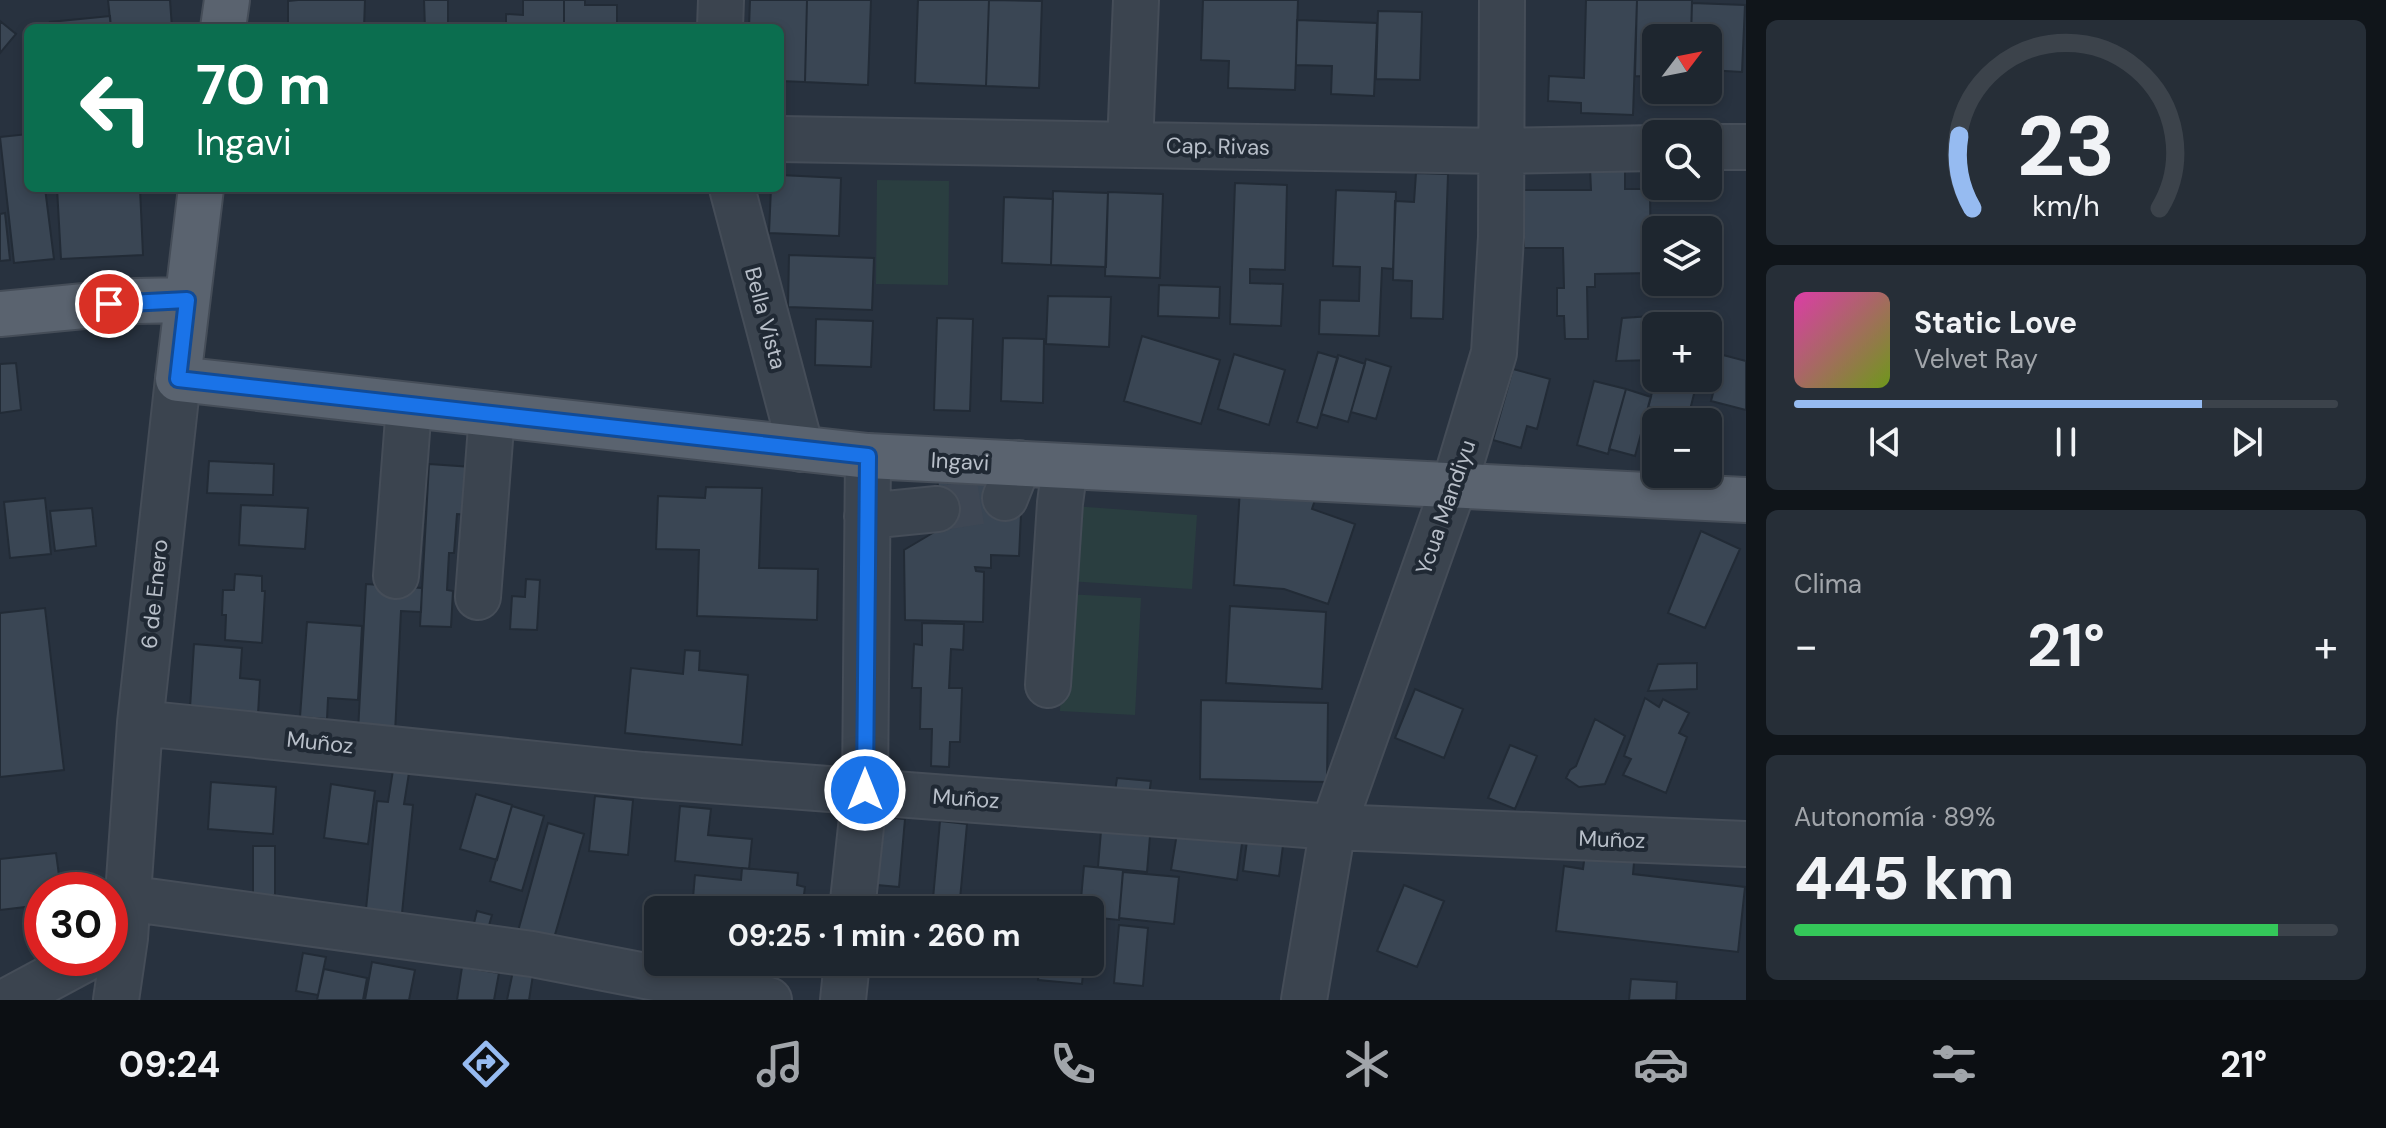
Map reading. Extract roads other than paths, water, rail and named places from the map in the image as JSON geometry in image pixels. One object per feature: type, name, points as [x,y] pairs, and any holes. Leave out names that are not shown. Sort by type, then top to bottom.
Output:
[{"type":"main road","points":[[224,24],[227,0]]},
{"type":"main road","name":"6 de Enero","points":[[178,379],[200,192]]},
{"type":"main road","points":[[0,314],[136,301],[187,300]]},
{"type":"main road","name":"Ingavi","points":[[178,379],[868,456],[1012,480],[1065,466],[1746,500]]},
{"type":"street","points":[[720,24],[721,0]]},
{"type":"street","points":[[1130,145],[1136,0]]},
{"type":"street","name":"Ycua Mandiyu","points":[[1304,1000],[1333,827],[1454,486],[1494,353],[1501,237],[1502,0]]},
{"type":"street","name":"Cap. Rivas","points":[[784,139],[1502,151],[1642,148]]},
{"type":"street","points":[[1722,147],[1746,147]]},
{"type":"street","name":"Bella Vista","points":[[733,192],[801,449]]},
{"type":"street","name":"6 de Enero","points":[[125,872],[178,379]]},
{"type":"street","points":[[396,576],[409,406]]},
{"type":"street","points":[[478,597],[492,414]]},
{"type":"street","points":[[854,896],[865,790],[868,456]]},
{"type":"street","points":[[1048,685],[1065,466]]},
{"type":"street","points":[[867,516],[937,509]]},
{"type":"street","name":"Muñoz","points":[[140,723],[643,775],[1333,827],[1746,844]]},
{"type":"street","points":[[128,928],[532,954],[769,1000]]},
{"type":"street","points":[[9,1000],[54,976]]},
{"type":"street","name":"6 de Enero","points":[[116,1000],[117,976]]},
{"type":"street","points":[[843,1000],[846,976]]},
{"type":"tunnel","points":[[937,509],[1005,498]]}]
